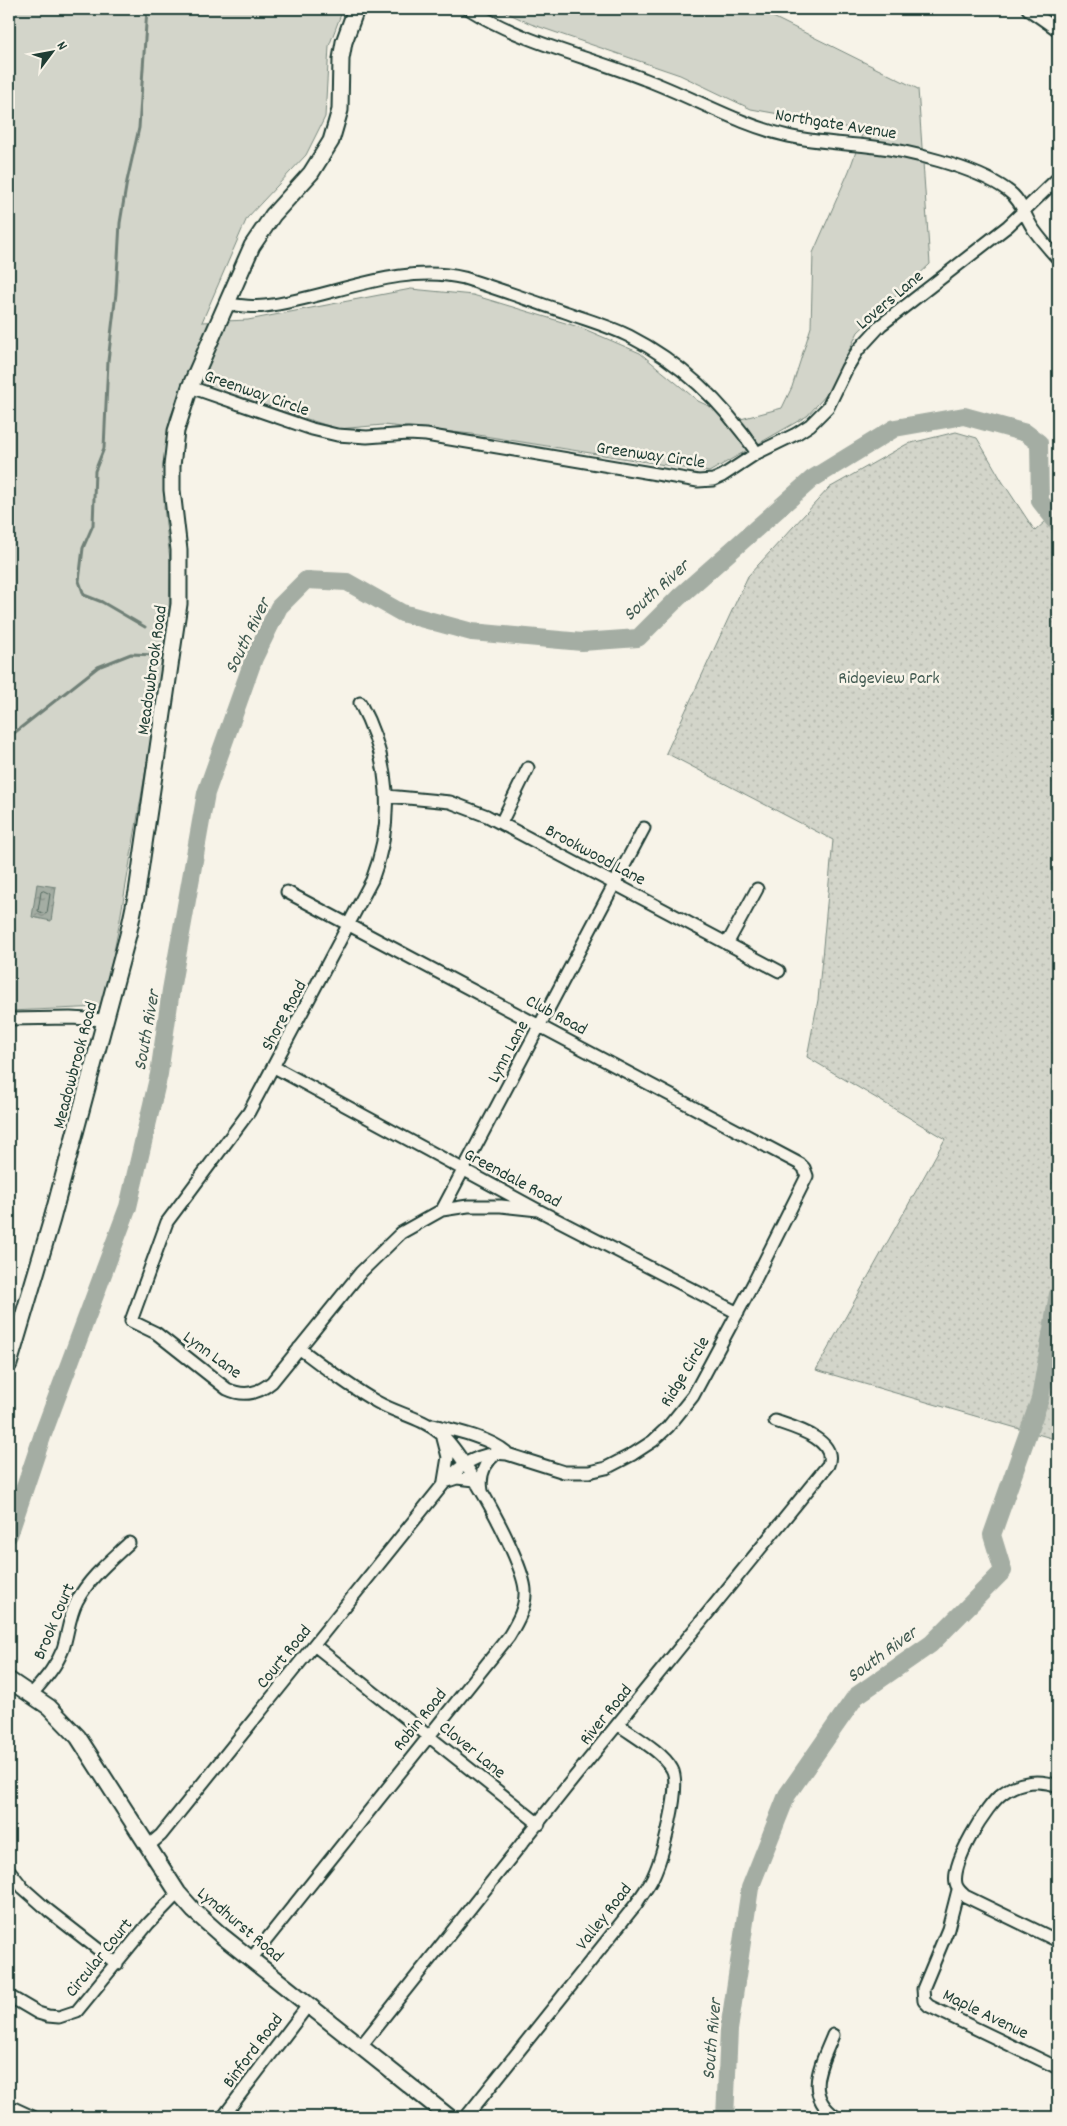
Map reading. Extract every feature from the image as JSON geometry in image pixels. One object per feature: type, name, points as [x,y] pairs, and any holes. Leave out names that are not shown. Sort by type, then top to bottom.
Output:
[{"type":"street","name":"Meadowbrook Road","points":[[9,1364],[52,1219],[106,1020],[137,892],[171,672],[179,604],[180,577],[172,466],[176,431],[190,387],[261,230],[311,173],[331,141],[340,110],[341,59],[344,42],[356,9]]},
{"type":"street","name":"Northgate Avenue","points":[[469,9],[512,33],[646,79],[737,120],[766,130],[817,141],[898,151],[962,169],[1005,189],[1020,204],[1035,232],[1058,259]]},
{"type":"street","points":[[1028,9],[1058,30]]},
{"type":"street","name":"Lovers Lane","points":[[757,452],[796,434],[821,415],[834,396],[854,356],[881,325],[964,261],[1058,178]]},
{"type":"street","points":[[226,304],[262,306],[278,304],[419,273],[442,273],[464,278],[606,326],[650,348],[678,367],[714,398],[740,428],[757,452]]},
{"type":"street","name":"Greenway Circle","points":[[190,387],[312,430],[338,435],[367,437],[426,434],[698,481],[713,480],[722,476],[757,452]]},
{"type":"street","name":"Shore Road","points":[[131,1321],[167,1222],[233,1136],[249,1112],[349,925],[378,864],[386,824],[387,796],[381,754],[360,703]]},
{"type":"street","points":[[501,824],[528,768]]},
{"type":"street","name":"Brookwood Lane","points":[[387,796],[450,802],[475,810],[779,971]]},
{"type":"street","name":"Lynn Lane","points":[[442,1210],[644,828]]},
{"type":"street","points":[[727,944],[757,889]]},
{"type":"street","name":"Club Road","points":[[287,892],[800,1164],[806,1173]]},
{"type":"street","points":[[9,1019],[70,1018],[106,1020]]},
{"type":"street","name":"Greendale Road","points":[[274,1068],[538,1210],[738,1313]]},
{"type":"street","name":"Ridge Circle","points":[[426,1424],[448,1428],[499,1446],[502,1453],[554,1470],[573,1473],[598,1470],[633,1454],[653,1441],[682,1412],[693,1396],[806,1181],[806,1173]]},
{"type":"street","name":"Lynn Lane","points":[[131,1321],[156,1333],[227,1389],[242,1394],[259,1391],[268,1386],[361,1272],[401,1233],[442,1210],[468,1206],[501,1206],[538,1210]]},
{"type":"street","name":"Ridge Circle","points":[[299,1348],[377,1402],[426,1424],[442,1434],[466,1464]]},
{"type":"street","name":"River Road","points":[[361,2046],[828,1465],[830,1457],[827,1449],[818,1439],[775,1421]]},
{"type":"street","name":"Court Road","points":[[442,1434],[448,1457],[444,1483]]},
{"type":"street","points":[[466,1464],[478,1457],[502,1453]]},
{"type":"street","points":[[482,1493],[481,1480],[484,1468],[502,1453]]},
{"type":"street","name":"Court Road","points":[[147,1847],[161,1835],[444,1483],[466,1464]]},
{"type":"street","name":"Robin Road","points":[[251,1959],[428,1735],[509,1636],[524,1605],[525,1588],[523,1577],[466,1464]]},
{"type":"street","points":[[444,1483],[463,1478],[475,1480]]},
{"type":"street","name":"Brook Court","points":[[32,1694],[56,1664],[63,1649],[71,1618],[84,1589],[129,1543]]},
{"type":"street","name":"Clover Lane","points":[[314,1645],[539,1824]]},
{"type":"street","name":"Lyndhurst Road","points":[[9,1680],[32,1694],[54,1711],[78,1736],[147,1847],[178,1893],[194,1911],[251,1959],[449,2117]]},
{"type":"street","name":"Valley Road","points":[[466,2117],[637,1903],[653,1876],[675,1796],[675,1774],[668,1763],[619,1725]]},
{"type":"street","points":[[1058,1786],[1044,1782],[1020,1784],[1005,1791],[992,1803],[962,1854],[955,1877],[958,1890],[965,1896],[1058,1941]]},
{"type":"street","points":[[9,1870],[23,1888],[49,1911],[117,1964]]},
{"type":"street","name":"Maple Avenue","points":[[958,1890],[948,1929],[922,1989],[924,2001],[929,2006],[1058,2068]]},
{"type":"street","name":"Circular Court","points":[[9,1996],[38,2013],[48,2016],[59,2017],[70,2015],[77,2011],[152,1919],[178,1893]]},
{"type":"street","name":"Binford Road","points":[[223,2117],[309,2004]]},
{"type":"street","points":[[833,2036],[817,2076],[817,2086],[823,2103],[836,2117]]},
{"type":"street","points":[[9,2106],[33,2117]]},
{"type":"green space","points":[[9,9],[343,9],[329,46],[325,117],[306,155],[247,218],[202,322],[248,320],[411,289],[473,295],[582,328],[640,353],[698,401],[717,410],[726,423],[782,408],[792,387],[811,327],[813,253],[849,171],[863,132],[829,123],[751,109],[680,75],[531,24],[499,9],[757,9],[918,89],[930,264],[858,332],[828,393],[807,416],[709,472],[472,434],[383,425],[338,429],[205,386],[181,389],[170,418],[164,507],[170,560],[169,622],[157,705],[103,1007],[9,1011]]},
{"type":"green space","name":"Ridgeview Park","points":[[956,432],[977,438],[1002,481],[1035,531],[1058,510],[1058,1440],[816,1370],[945,1139],[807,1057],[818,1000],[833,840],[666,753],[748,576],[829,488],[907,444]]},
{"type":"water","points":[[37,884],[56,887],[51,921],[32,917]]},
{"type":"waterway","points":[[145,627],[102,602],[84,595],[79,581],[83,548],[93,525],[95,471],[104,448],[108,361],[116,293],[120,223],[139,128],[147,9]]},
{"type":"waterway","name":"South River","points":[[9,1535],[43,1434],[128,1207],[159,1074],[171,990],[206,793],[254,658],[279,607],[306,580],[347,582],[402,613],[472,632],[582,642],[638,638],[679,597],[812,479],[895,428],[964,416],[1026,433],[1039,443],[1040,501],[1058,524]]},
{"type":"waterway","points":[[9,737],[98,667],[131,654],[155,655]]},
{"type":"waterway","name":"South River","points":[[725,2117],[729,2030],[750,1888],[787,1795],[856,1696],[931,1644],[1003,1571],[992,1535],[1040,1399],[1058,1294]]}]
